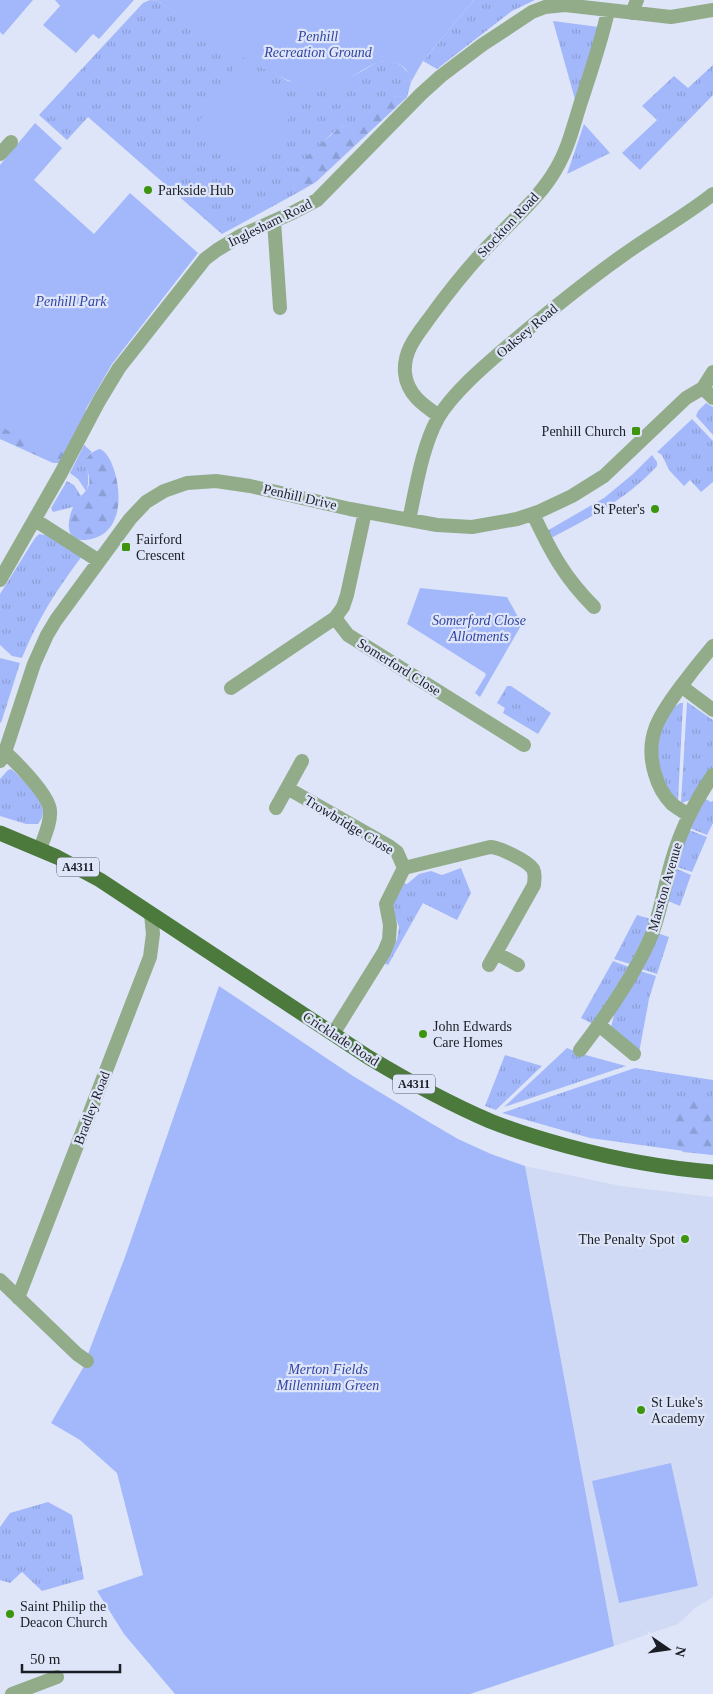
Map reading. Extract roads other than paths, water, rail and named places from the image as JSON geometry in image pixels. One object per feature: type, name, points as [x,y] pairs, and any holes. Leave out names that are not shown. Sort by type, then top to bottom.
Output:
[{"type":"main road","name":"Cricklade Road","points":[[0,833],[40,849],[100,880],[333,1034],[432,1094],[516,1131],[625,1160],[665,1167],[713,1172]]},
{"type":"street","name":"Inglesham Road","points":[[35,520],[119,368],[205,258],[240,236],[317,200],[441,76],[511,25],[532,12],[545,7],[555,6],[608,11],[635,6],[671,17],[713,10]]},
{"type":"street","name":"Stockton Road","points":[[439,416],[425,406],[412,392],[405,372],[407,353],[413,340],[461,277],[484,250],[527,207],[557,169],[568,143],[608,11]]},
{"type":"street","points":[[0,154],[11,142]]},
{"type":"street","name":"Oaksey Road","points":[[409,520],[433,428],[439,416],[467,383],[555,306],[622,256],[713,194]]},
{"type":"street","points":[[274,221],[280,308]]},
{"type":"street","name":"Penhill Drive","points":[[40,849],[49,818],[49,804],[40,790],[3,757],[34,664],[47,635],[130,519],[146,502],[164,491],[187,483],[216,481],[239,484],[365,512],[448,526],[472,527],[517,519],[533,514],[572,496],[604,476],[686,398],[708,393],[713,372]]},
{"type":"street","points":[[231,688],[335,618],[343,607],[347,595],[365,512]]},
{"type":"street","points":[[533,514],[556,560],[573,584],[594,607]]},
{"type":"street","points":[[0,580],[35,520],[99,562]]},
{"type":"street","name":"Somerford Close","points":[[335,618],[348,635],[524,745]]},
{"type":"street","points":[[688,815],[672,804],[662,791],[655,776],[651,753],[655,725],[659,716],[681,686],[713,646]]},
{"type":"street","points":[[681,686],[713,710]]},
{"type":"street","points":[[276,808],[302,761]]},
{"type":"street","name":"Marston Avenue","points":[[580,1050],[599,1025],[636,965],[652,933],[672,859],[688,815],[713,774]]},
{"type":"street","name":"Trowbridge Close","points":[[287,788],[389,846],[397,852],[404,868]]},
{"type":"street","name":"Trowbridge Close","points":[[333,1034],[384,952],[389,940],[390,925],[386,904],[404,868],[490,846],[504,850],[530,866],[535,876],[534,886],[492,959],[518,965]]},
{"type":"street","name":"Bradley Road","points":[[18,1298],[150,957],[153,934],[152,914]]},
{"type":"street","points":[[599,1025],[634,1054]]},
{"type":"street","points":[[0,1280],[76,1354],[88,1362]]},
{"type":"street","points":[[12,1694],[56,1678]]},
{"type":"place","name":"Parkside Hub","points":[[148,190]]},
{"type":"place","name":"Penhill Church","points":[[636,431]]},
{"type":"place","name":"St Peter's","points":[[655,509]]},
{"type":"place","name":"Fairford Crescent","points":[[126,547]]},
{"type":"place","name":"John Edwards Care Homes","points":[[423,1034]]},
{"type":"place","name":"The Penalty Spot","points":[[685,1239]]},
{"type":"place","name":"St Luke's Academy","points":[[641,1410]]},
{"type":"place","name":"Saint Philip the Deacon Church","points":[[10,1614]]},
{"type":"park label","name":"Penhill Recreation Ground","points":[[318,44]]},
{"type":"park label","name":"Penhill Park","points":[[71,301]]},
{"type":"park label","name":"Somerford Close Allotments","points":[[479,628]]},
{"type":"park label","name":"Merton Fields Millennium Green","points":[[328,1378]]}]
